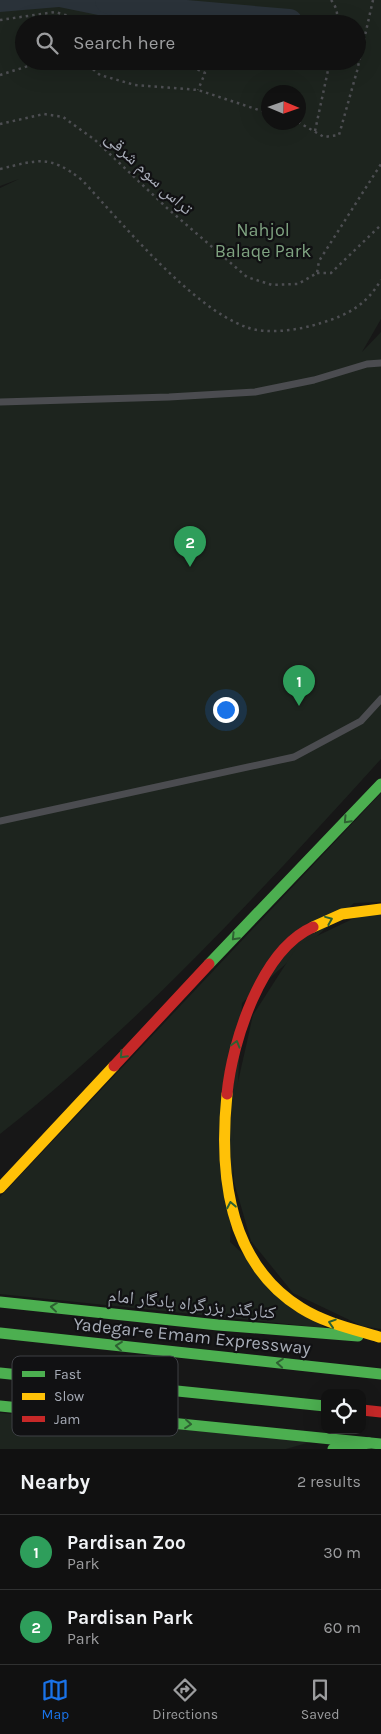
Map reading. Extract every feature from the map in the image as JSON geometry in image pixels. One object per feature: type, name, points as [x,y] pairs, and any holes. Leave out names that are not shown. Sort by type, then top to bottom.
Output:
[{"type":"main road","points":[[0,1188],[200,973],[381,784]]},
{"type":"main road","points":[[380,1337],[325,1321],[303,1309],[281,1294],[256,1264],[245,1245],[233,1214],[225,1172],[224,1133],[226,1096],[235,1048],[253,995],[270,964],[287,945],[323,922],[348,912],[381,909]]},
{"type":"main road","name":"کنارگذر بزرگراه یادگار امام","points":[[0,1302],[294,1332],[380,1337]]},
{"type":"main road","name":"Yadegar-e Emam Expressway","points":[[0,1333],[381,1374]]},
{"type":"main road","points":[[178,1391],[321,1406]]},
{"type":"main road","points":[[366,1410],[381,1412]]},
{"type":"main road","points":[[178,1424],[381,1444]]},
{"type":"main road","points":[[333,1449],[369,1443]]},
{"type":"lane","points":[[0,402],[169,397],[256,392],[314,380],[367,364],[381,364]]},
{"type":"lane","points":[[0,820],[294,757],[360,721],[381,699]]},
{"type":"path","points":[[331,0],[338,15]]},
{"type":"path","points":[[366,30],[372,0]]},
{"type":"path","points":[[34,15],[55,12],[66,15]]},
{"type":"path","points":[[0,20],[15,18]]},
{"type":"path","points":[[0,75],[16,70]]},
{"type":"path","points":[[94,70],[100,75],[135,85],[198,90],[261,111]]},
{"type":"path","points":[[198,90],[205,73],[199,70]]},
{"type":"path","points":[[315,131],[328,70]]},
{"type":"path","points":[[306,126],[324,137],[339,135],[358,70]]},
{"type":"path","name":"تراس سوم شرقی","points":[[0,124],[44,114],[64,117],[95,140],[167,208],[247,277],[272,285],[298,284],[318,273],[331,272],[381,225]]},
{"type":"path","points":[[0,169],[34,161],[47,161],[67,168],[82,180],[192,294],[246,328],[285,330],[308,327],[344,316],[373,294],[381,280]]},
{"type":"path","points":[[318,273],[319,261],[381,164]]},
{"type":"green space","name":"Nahjol Balaqe Park","points":[[0,0],[381,0],[381,319],[362,352],[381,332],[381,759],[291,858],[151,1001],[102,1047],[0,1134],[0,188],[19,179],[0,186]]},
{"type":"green space","points":[[381,793],[381,902],[354,903],[242,1003],[230,1242],[325,1328],[0,1294],[0,1197]]},
{"type":"green space","points":[[381,913],[381,1329],[362,1326],[293,1293],[251,1241],[234,1182],[233,1104],[253,1015],[298,945],[363,914]]},
{"type":"green space","points":[[0,1413],[12,1414],[12,1436],[178,1436],[178,1429],[314,1441],[286,1449],[0,1449]]},
{"type":"shaded area","points":[[0,0],[172,0],[168,15],[98,15],[59,7],[0,12]]},
{"type":"waterway","points":[[109,0],[152,11],[198,15]]},
{"type":"traffic: fast","points":[[209,964],[381,784]]},
{"type":"traffic: fast","points":[[0,1302],[218,1325],[358,1336]]},
{"type":"traffic: fast","points":[[0,1333],[381,1374]]},
{"type":"traffic: fast","points":[[0,1373],[12,1374]]},
{"type":"traffic: fast","points":[[178,1391],[321,1406]]},
{"type":"traffic: fast","points":[[0,1406],[12,1407]]},
{"type":"traffic: fast","points":[[178,1424],[381,1444]]},
{"type":"traffic: fast","points":[[333,1449],[369,1443]]},
{"type":"traffic: slow","points":[[313,927],[342,914],[381,909]]},
{"type":"traffic: slow","points":[[0,1188],[114,1066]]},
{"type":"traffic: slow","points":[[227,1094],[225,1124],[227,1184],[233,1213],[243,1241],[257,1266],[276,1289],[301,1308],[329,1322],[379,1337]]},
{"type":"traffic: jam","points":[[227,1094],[235,1049],[252,1000],[264,976],[278,955],[295,939],[313,927]]},
{"type":"traffic: jam","points":[[114,1066],[209,964]]},
{"type":"traffic: jam","points":[[366,1410],[381,1412]]},
{"type":"place","name":"Pardisan Park","points":[[190,567]]},
{"type":"place","name":"Pardisan Zoo","points":[[299,706]]}]
